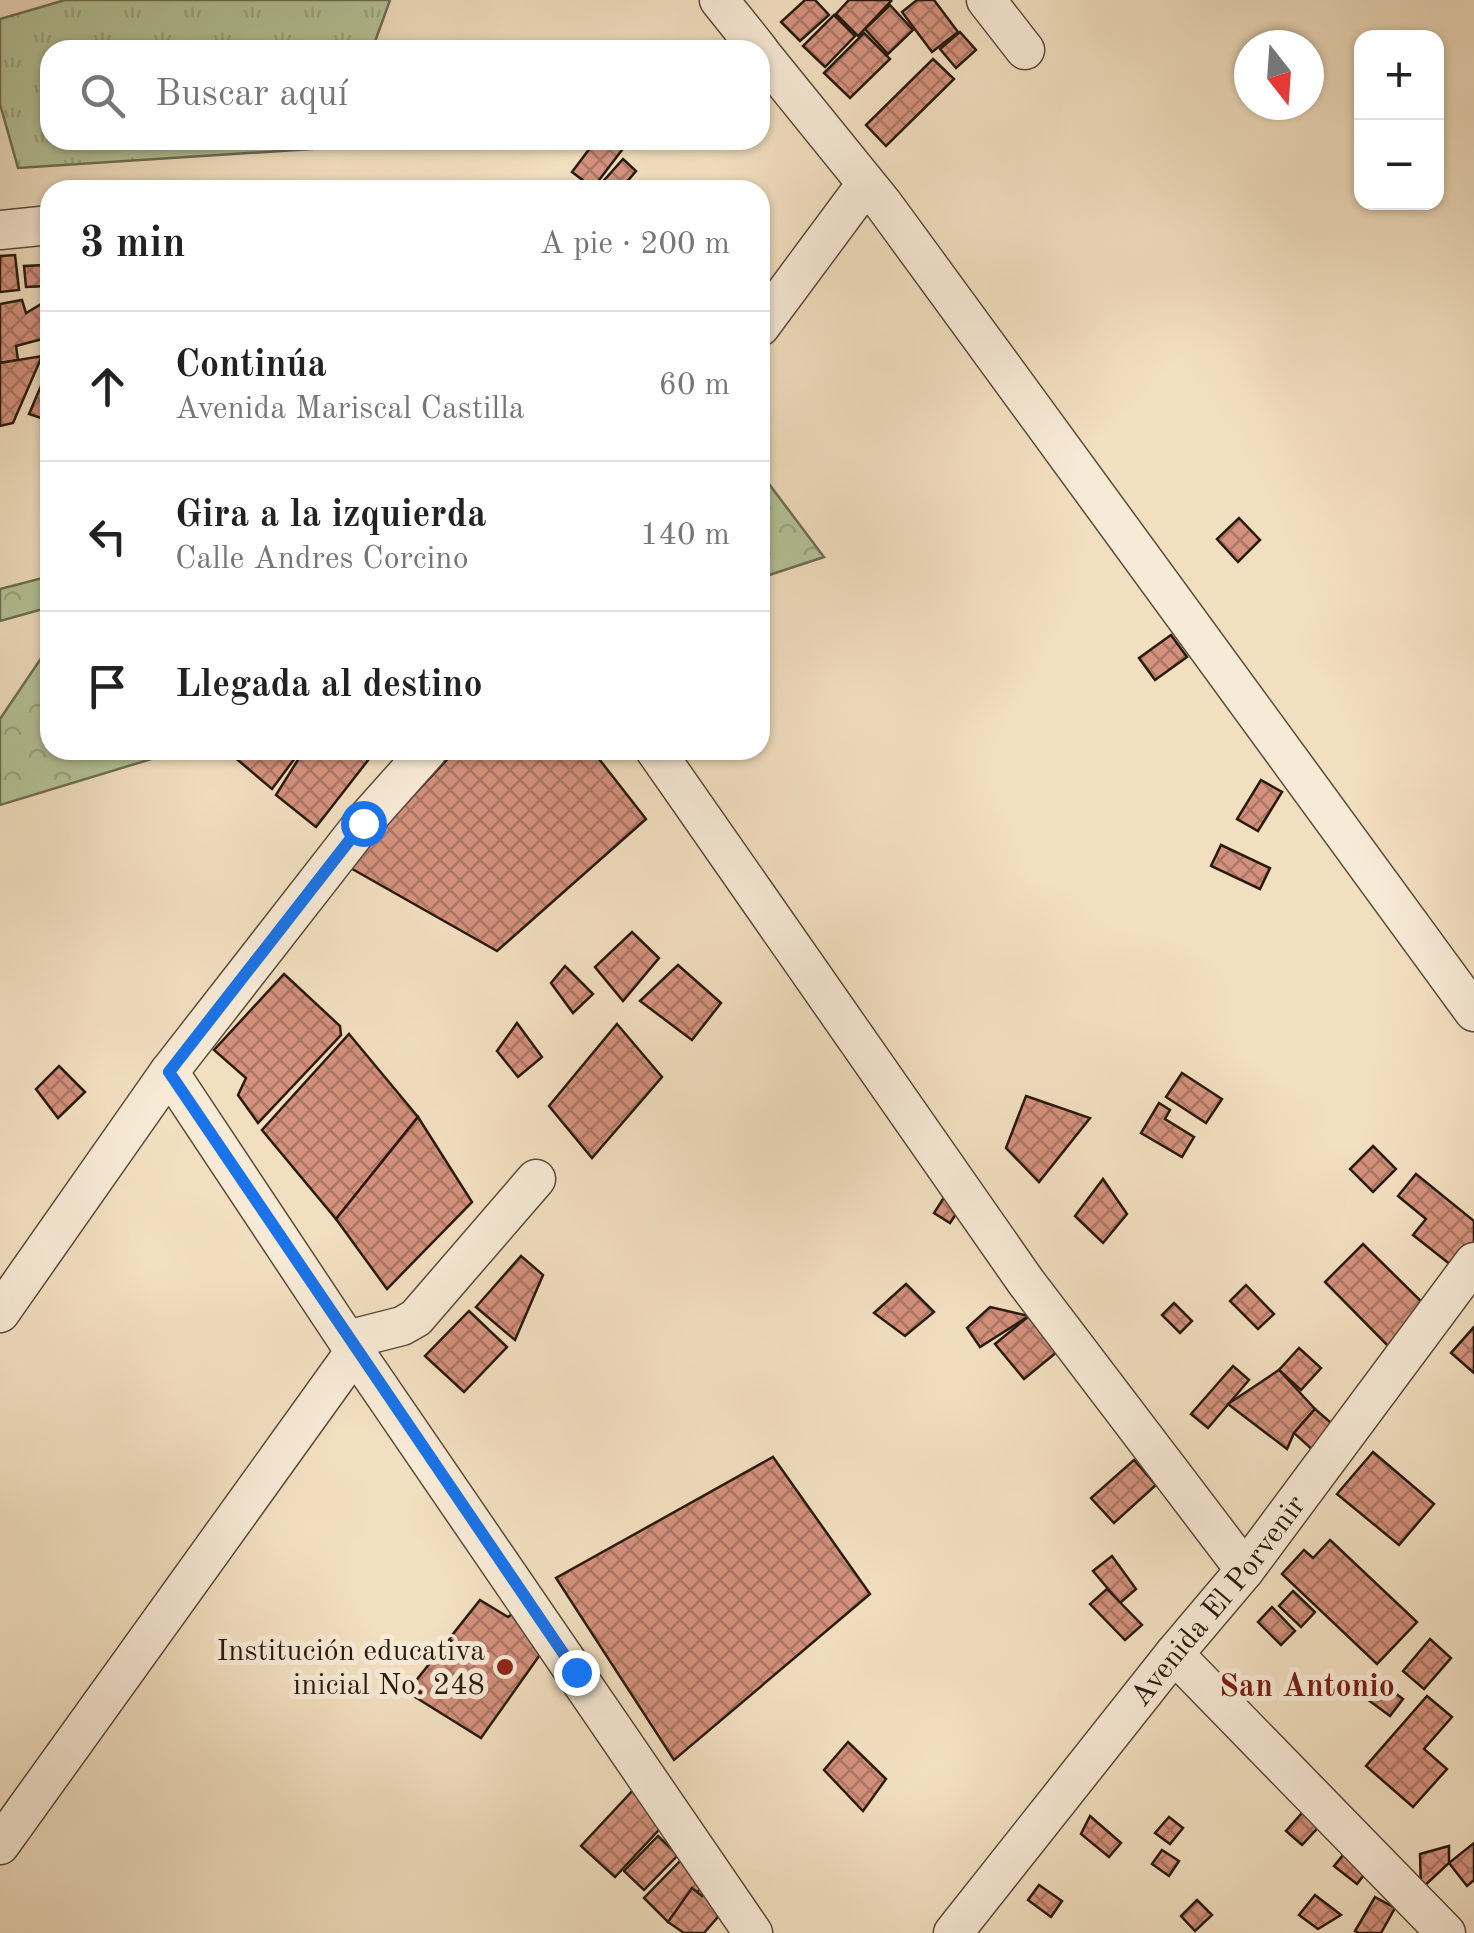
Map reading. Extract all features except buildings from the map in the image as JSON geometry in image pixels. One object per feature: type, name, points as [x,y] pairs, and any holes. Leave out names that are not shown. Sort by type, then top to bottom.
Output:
[{"type":"street","points":[[719,0],[750,40]]},
{"type":"street","points":[[986,0],[1025,50]]},
{"type":"street","points":[[770,65],[866,184],[1474,1012]]},
{"type":"street","points":[[770,314],[866,184]]},
{"type":"street","points":[[0,230],[40,226]]},
{"type":"street","points":[[0,1313],[169,1072],[363,823],[419,760]]},
{"type":"street","points":[[662,760],[1026,1282],[1245,1570]]},
{"type":"street","points":[[169,1072],[754,1933]]},
{"type":"street","points":[[0,1844],[351,1345],[416,1318],[536,1179]]},
{"type":"street","name":"Avenida El Porvenir","points":[[952,1933],[1245,1570],[1474,1262]]},
{"type":"street","points":[[1174,1654],[1446,1933]]},
{"type":"green space","points":[[65,0],[390,0],[376,40],[40,40],[40,150],[297,150],[18,168],[0,104],[0,19]]},
{"type":"green space","points":[[770,485],[824,557],[770,575]]},
{"type":"green space","points":[[40,579],[40,610],[0,621],[0,589]]},
{"type":"green space","points":[[40,660],[40,760],[148,760],[0,805],[0,719]]},
{"type":"place","name":"Institución educativa inicial No. 248","points":[[505,1667]]},
{"type":"district","name":"San Antonio","points":[[1307,1685]]},
{"type":"route","points":[[363,823],[169,1072],[576,1672]]}]
